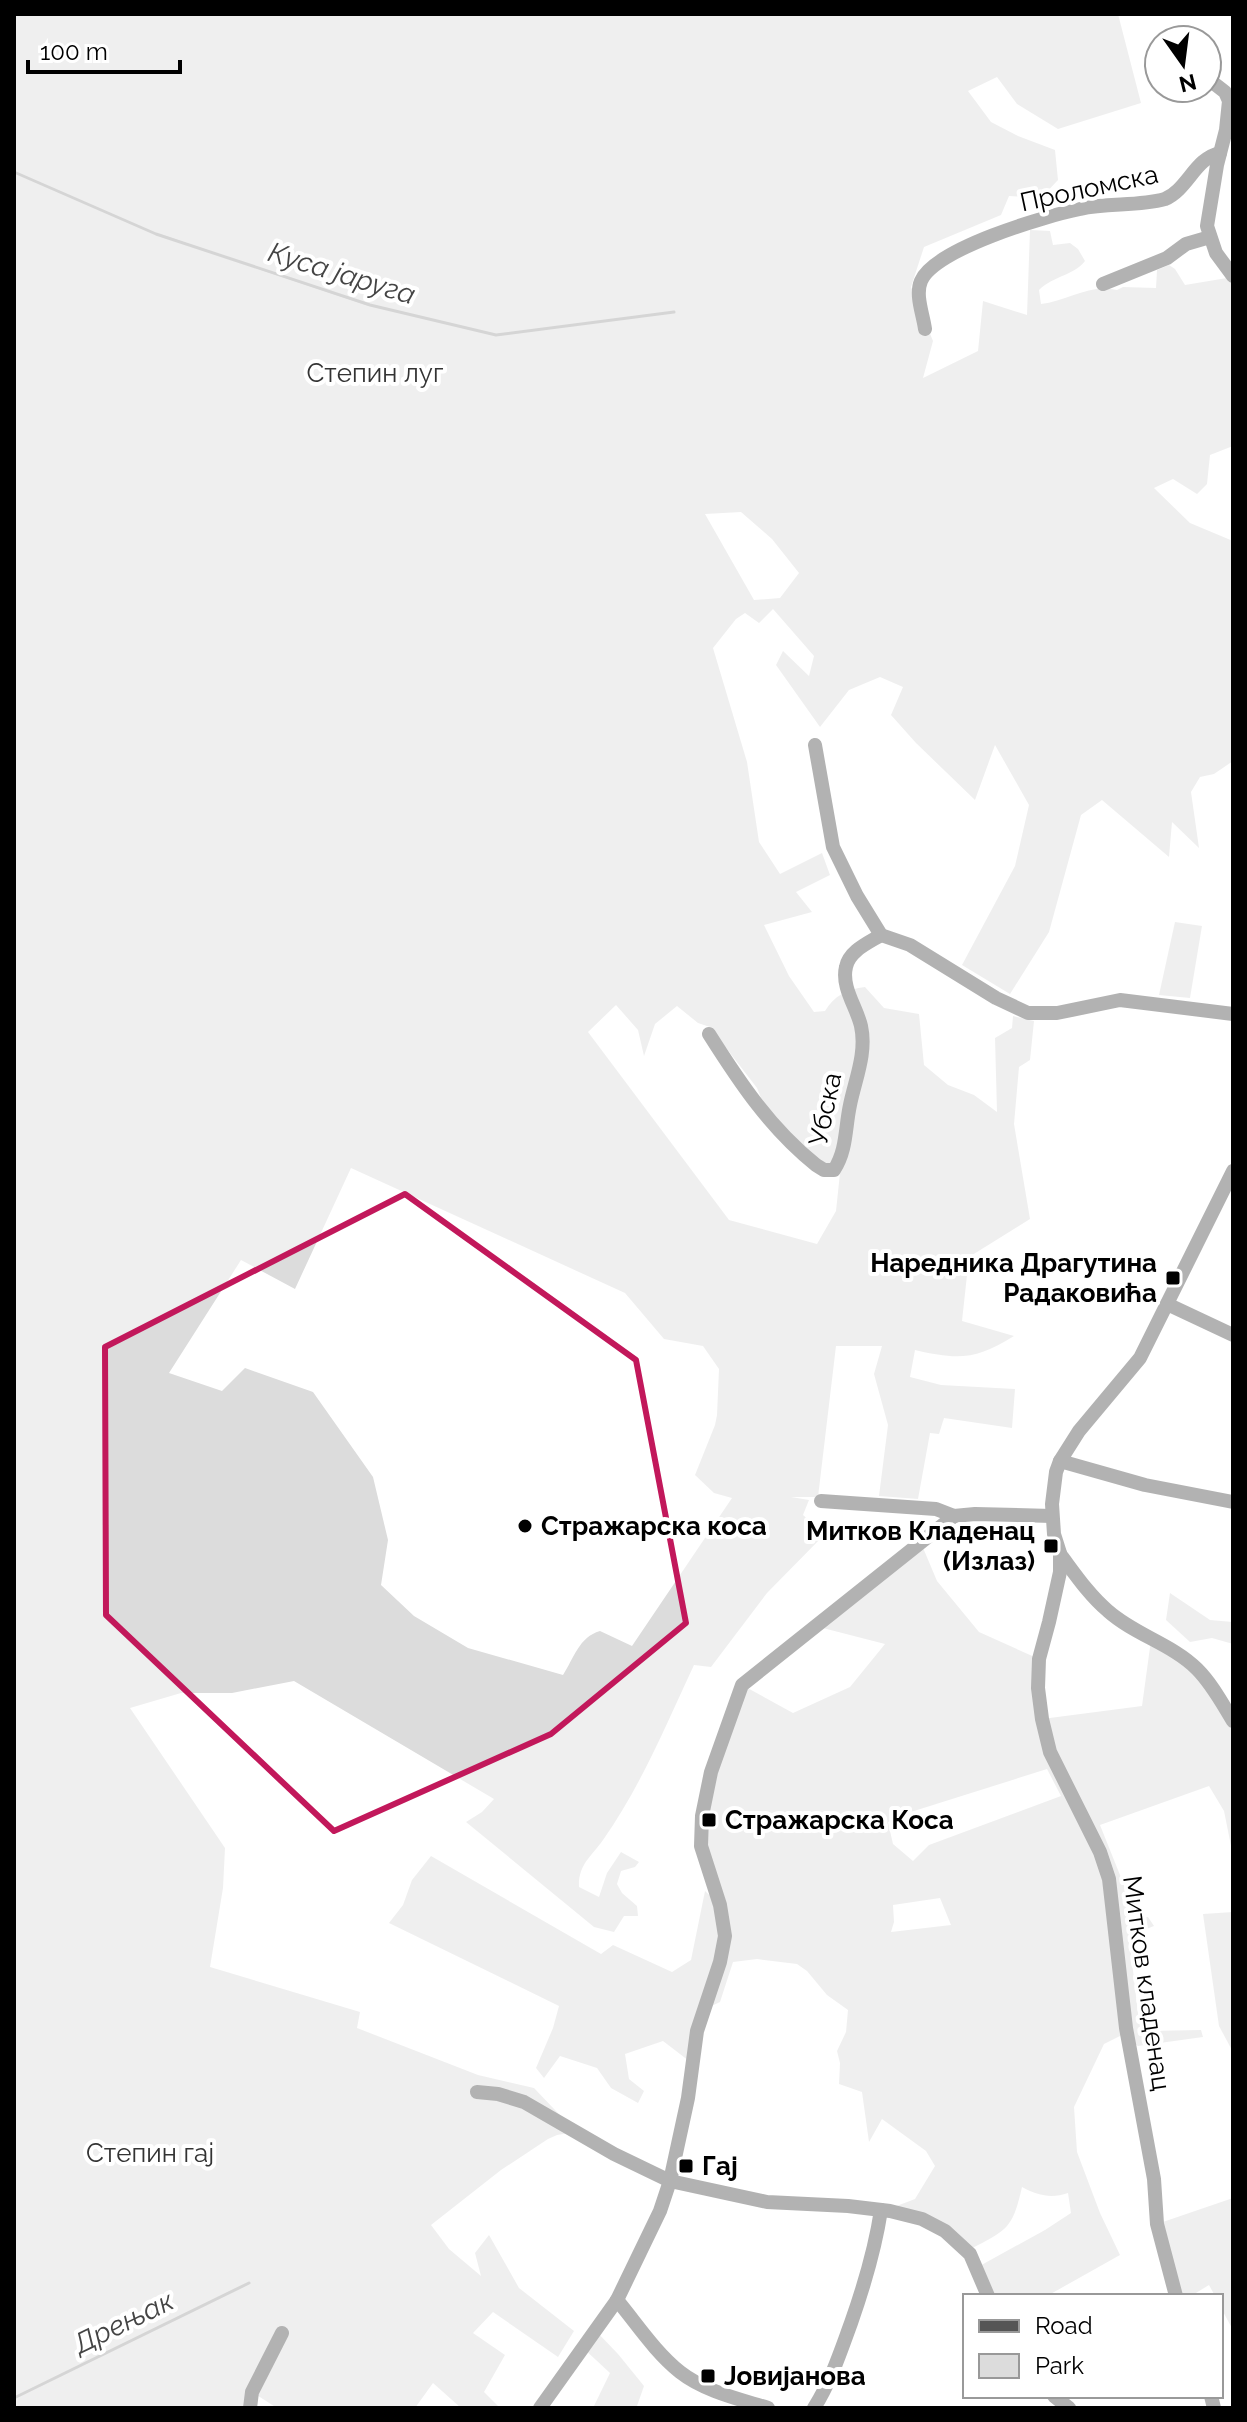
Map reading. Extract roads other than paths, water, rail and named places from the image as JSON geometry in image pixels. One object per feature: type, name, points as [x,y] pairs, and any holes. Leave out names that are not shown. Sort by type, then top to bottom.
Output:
[{"type":"street","points":[[1223,90],[1229,101],[1226,130],[1208,215],[1210,237],[1216,253],[1233,276]]},
{"type":"street","name":"Проломска","points":[[925,329],[918,291],[920,282],[930,268],[953,253],[1001,233],[1080,209],[1165,199],[1184,186],[1205,159],[1220,153]]},
{"type":"street","points":[[1103,284],[1167,258],[1189,243],[1210,237]]},
{"type":"street","points":[[815,745],[833,847],[881,935],[910,945],[996,998],[1028,1013],[1057,1013],[1120,1000],[1233,1014]]},
{"type":"street","name":"Убска","points":[[709,1034],[739,1082],[766,1117],[816,1165],[828,1171],[834,1170],[846,1139],[863,1037],[846,984],[845,968],[856,951],[881,935]]},
{"type":"street","points":[[1233,1171],[1140,1358],[1079,1431],[1060,1461],[1054,1484],[1052,1516],[1059,1550],[1083,1584],[1107,1611],[1198,1670],[1233,1721]]},
{"type":"street","points":[[1167,1304],[1233,1335]]},
{"type":"street","points":[[1060,1461],[1145,1485],[1233,1502]]},
{"type":"street","points":[[821,1501],[936,1509],[954,1516],[1052,1516]]},
{"type":"street","points":[[540,2408],[617,2300],[660,2211],[670,2181],[688,2098],[697,2031],[720,1962],[725,1936],[720,1905],[701,1846],[702,1816],[711,1772],[742,1685],[954,1516]]},
{"type":"street","name":"Митков кладенац","points":[[1059,1550],[1060,1572],[1039,1659],[1038,1688],[1042,1719],[1050,1752],[1100,1852],[1109,1879],[1126,2028],[1154,2179],[1157,2224],[1175,2294]]},
{"type":"street","points":[[477,2092],[498,2094],[524,2102],[614,2154],[670,2181],[767,2202],[881,2210],[933,2223],[960,2243],[973,2259],[987,2294]]},
{"type":"street","points":[[814,2408],[836,2366],[865,2283],[876,2245],[881,2210]]},
{"type":"street","points":[[617,2300],[656,2349],[680,2372],[728,2402],[768,2408]]},
{"type":"street","points":[[250,2408],[252,2392],[282,2333]]},
{"type":"waterway","name":"Куса јаруга","points":[[14,172],[156,234],[370,305],[496,335],[674,312]]},
{"type":"waterway","name":"Дрењак","points":[[14,2398],[249,2283]]},
{"type":"place","name":"Наредника Драгутина Радаковића","points":[[1173,1278]]},
{"type":"place","name":"Стражарска коса","points":[[525,1526]]},
{"type":"place","name":"Митков Кладенац (Излаз)","points":[[1051,1546]]},
{"type":"place","name":"Стражарска Коса","points":[[709,1820]]},
{"type":"place","name":"Гај","points":[[686,2166]]},
{"type":"place","name":"Јовијанова","points":[[708,2376]]},
{"type":"park label","name":"Степин луг","points":[[375,373]]},
{"type":"park label","name":"Степин гај","points":[[150,2153]]}]
